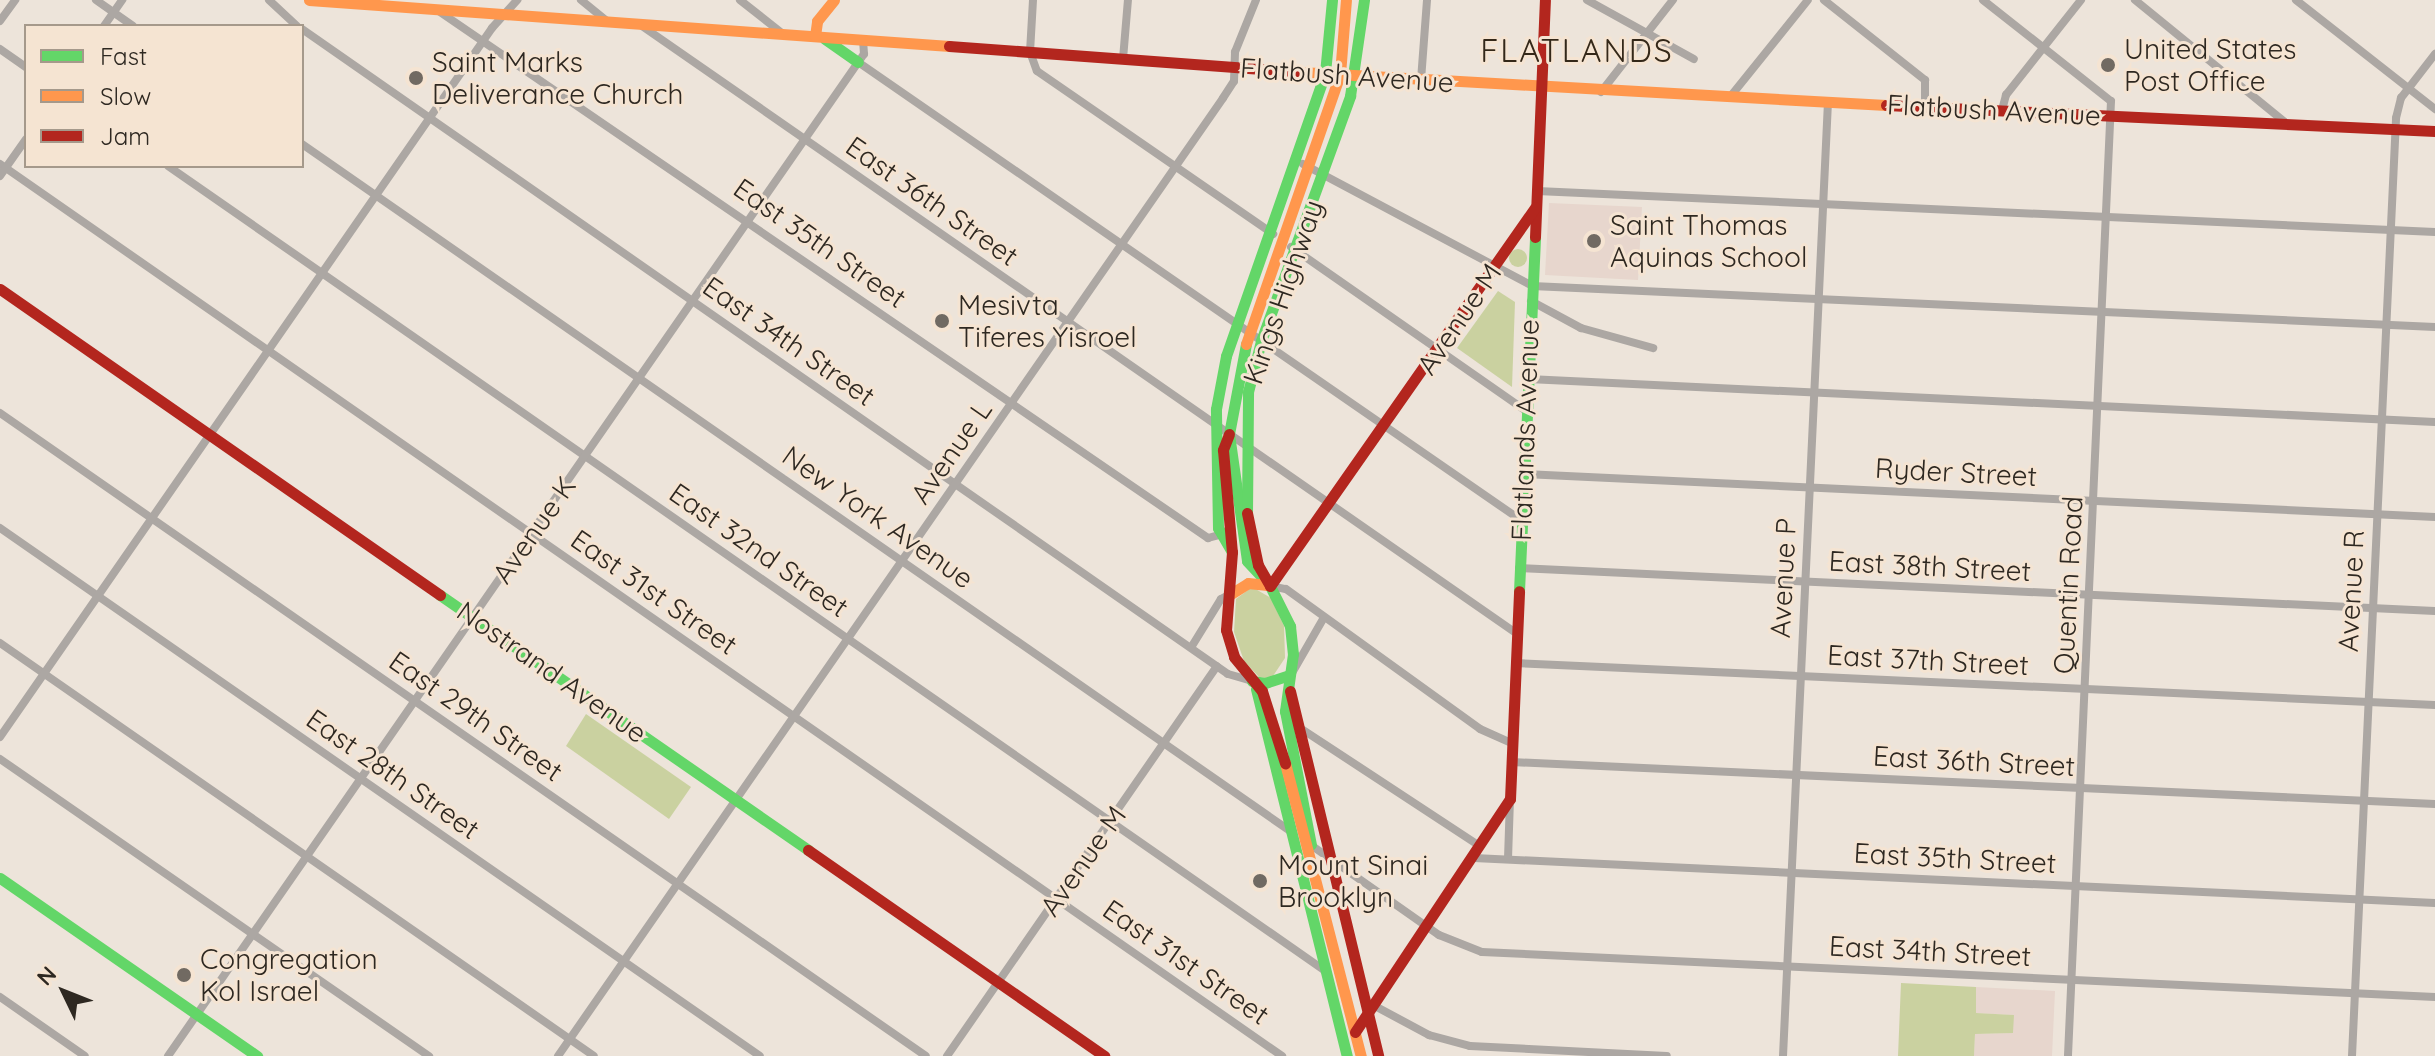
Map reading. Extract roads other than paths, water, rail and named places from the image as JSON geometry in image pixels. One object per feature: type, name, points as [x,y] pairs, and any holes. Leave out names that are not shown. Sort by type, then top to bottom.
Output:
[{"type":"main road","name":"Flatbush Avenue","points":[[309,0],[426,6],[1541,89],[2435,131]]},
{"type":"main road","points":[[834,0],[817,21],[819,37],[858,62]]},
{"type":"main road","name":"Kings Highway","points":[[1219,535],[1214,423],[1226,356],[1325,73],[1332,0]]},
{"type":"main road","name":"Kings Highway","points":[[1270,586],[1251,567],[1243,547],[1229,434],[1238,366],[1340,74],[1346,0]]},
{"type":"main road","name":"Kings Highway","points":[[1361,1056],[1311,845],[1285,711],[1290,626],[1258,565],[1247,515],[1243,444],[1261,341],[1324,175],[1356,76],[1364,0]]},
{"type":"main road","name":"Flatlands Avenue","points":[[1510,799],[1545,0]]},
{"type":"main road","name":"Avenue M","points":[[1270,586],[1331,505],[1535,207]]},
{"type":"main road","name":"Nostrand Avenue","points":[[0,289],[1104,1056]]},
{"type":"main road","name":"Kings Highway","points":[[1229,434],[1223,442],[1223,476],[1232,552],[1230,647],[1274,718],[1300,827],[1311,845]]},
{"type":"main road","points":[[1219,535],[1232,552]]},
{"type":"main road","points":[[1229,595],[1248,583],[1270,586]]},
{"type":"main road","points":[[1252,681],[1265,683],[1289,675]]},
{"type":"main road","name":"Kings Highway","points":[[1289,675],[1297,726],[1371,1009],[1378,1056]]},
{"type":"main road","name":"Kings Highway","points":[[1252,681],[1293,832],[1344,1053]]},
{"type":"main road","points":[[1355,1032],[1474,858],[1510,799]]},
{"type":"main road","points":[[0,878],[257,1056]]},
{"type":"street","points":[[0,21],[15,0]]},
{"type":"street","points":[[96,0],[130,24]]},
{"type":"street","points":[[105,24],[122,0]]},
{"type":"street","name":"East 34th Street","points":[[269,0],[296,24]]},
{"type":"street","points":[[0,737],[484,40],[517,0]]},
{"type":"street","points":[[581,0],[608,21]]},
{"type":"street","points":[[740,0],[783,34]]},
{"type":"street","points":[[1033,0],[1030,52],[1037,71],[1525,410]]},
{"type":"street","points":[[1123,59],[1128,0]]},
{"type":"street","name":"Avenue L","points":[[558,1056],[1234,81],[1235,52],[1256,0]]},
{"type":"street","points":[[1421,80],[1427,0]]},
{"type":"street","points":[[1587,0],[1694,59]]},
{"type":"street","points":[[1730,97],[1808,0]]},
{"type":"street","points":[[1824,0],[1925,80],[1925,106]]},
{"type":"street","points":[[1983,0],[2111,101],[2111,117]]},
{"type":"street","points":[[2002,110],[2006,95],[2081,0]]},
{"type":"street","points":[[2135,0],[2286,124]]},
{"type":"street","points":[[2296,0],[2435,109]]},
{"type":"street","points":[[1601,92],[1671,1]]},
{"type":"street","name":"East 35th Street","points":[[426,6],[484,40],[749,220],[1208,538],[1219,535]]},
{"type":"street","name":"East 36th Street","points":[[638,24],[1516,633]]},
{"type":"street","name":"East 34th Street","points":[[304,31],[1217,666],[1241,682],[1252,681]]},
{"type":"street","name":"Avenue K","points":[[168,1056],[858,62],[863,40]]},
{"type":"street","points":[[0,49],[24,66]]},
{"type":"street","points":[[2408,88],[2435,54]]},
{"type":"street","points":[[858,62],[1522,521]]},
{"type":"street","name":"Avenue R","points":[[2352,1056],[2390,230],[2398,108],[2408,88]]},
{"type":"street","name":"Avenue P","points":[[1783,1056],[1828,102]]},
{"type":"street","name":"Quentin Road","points":[[2068,1056],[2111,117]]},
{"type":"street","points":[[2,169],[24,142]]},
{"type":"street","name":"New York Avenue","points":[[304,145],[1428,927]]},
{"type":"street","points":[[1296,159],[1494,269],[1532,286],[2435,327]]},
{"type":"street","name":"East 32nd Street","points":[[171,168],[1324,970]]},
{"type":"street","name":"East 31st Street","points":[[2,169],[1282,1056]]},
{"type":"street","points":[[1537,191],[2435,232]]},
{"type":"street","points":[[1531,301],[1581,328],[1653,348]]},
{"type":"street","points":[[1528,379],[2435,422]]},
{"type":"street","name":"East 29th Street","points":[[0,413],[926,1056]]},
{"type":"street","name":"Ryder Street","points":[[1524,474],[2435,517]]},
{"type":"street","name":"East 28th Street","points":[[0,528],[760,1056]]},
{"type":"street","name":"East 38th Street","points":[[1519,568],[2435,611]]},
{"type":"street","points":[[1270,586],[1286,589],[1323,619],[1480,729],[1511,743]]},
{"type":"street","points":[[1192,646],[1221,599],[1229,595]]},
{"type":"street","points":[[1289,675],[1323,619]]},
{"type":"street","points":[[0,643],[594,1056]]},
{"type":"street","name":"East 37th Street","points":[[1515,663],[2435,705]]},
{"type":"street","name":"Avenue M","points":[[947,1056],[1217,666]]},
{"type":"street","points":[[1297,726],[1480,846]]},
{"type":"street","points":[[0,759],[429,1056]]},
{"type":"street","name":"East 36th Street","points":[[1512,762],[2435,804]]},
{"type":"street","name":"Flatlands Avenue","points":[[1508,859],[1510,799]]},
{"type":"street","name":"East 35th Street","points":[[1474,858],[2435,903]]},
{"type":"street","name":"East 34th Street","points":[[1428,927],[1482,952],[2435,997]]},
{"type":"street","points":[[0,997],[85,1056]]},
{"type":"street","points":[[1371,1009],[1429,1035],[1470,1046],[1667,1056]]},
{"type":"street","points":[[1344,1053],[1355,1032]]},
{"type":"place","name":"United States Post Office","points":[[2108,65]]},
{"type":"place","name":"Saint Marks Deliverance Church","points":[[416,78]]},
{"type":"place","name":"Saint Thomas Aquinas School","points":[[1594,241]]},
{"type":"place","name":"Mesivta Tiferes Yisroel","points":[[942,321]]},
{"type":"place","name":"Mount Sinai Brooklyn","points":[[1260,881]]},
{"type":"place","name":"Congregation Kol Israel","points":[[184,975]]},
{"type":"district","name":"FLATLANDS","points":[[1577,50]]}]
